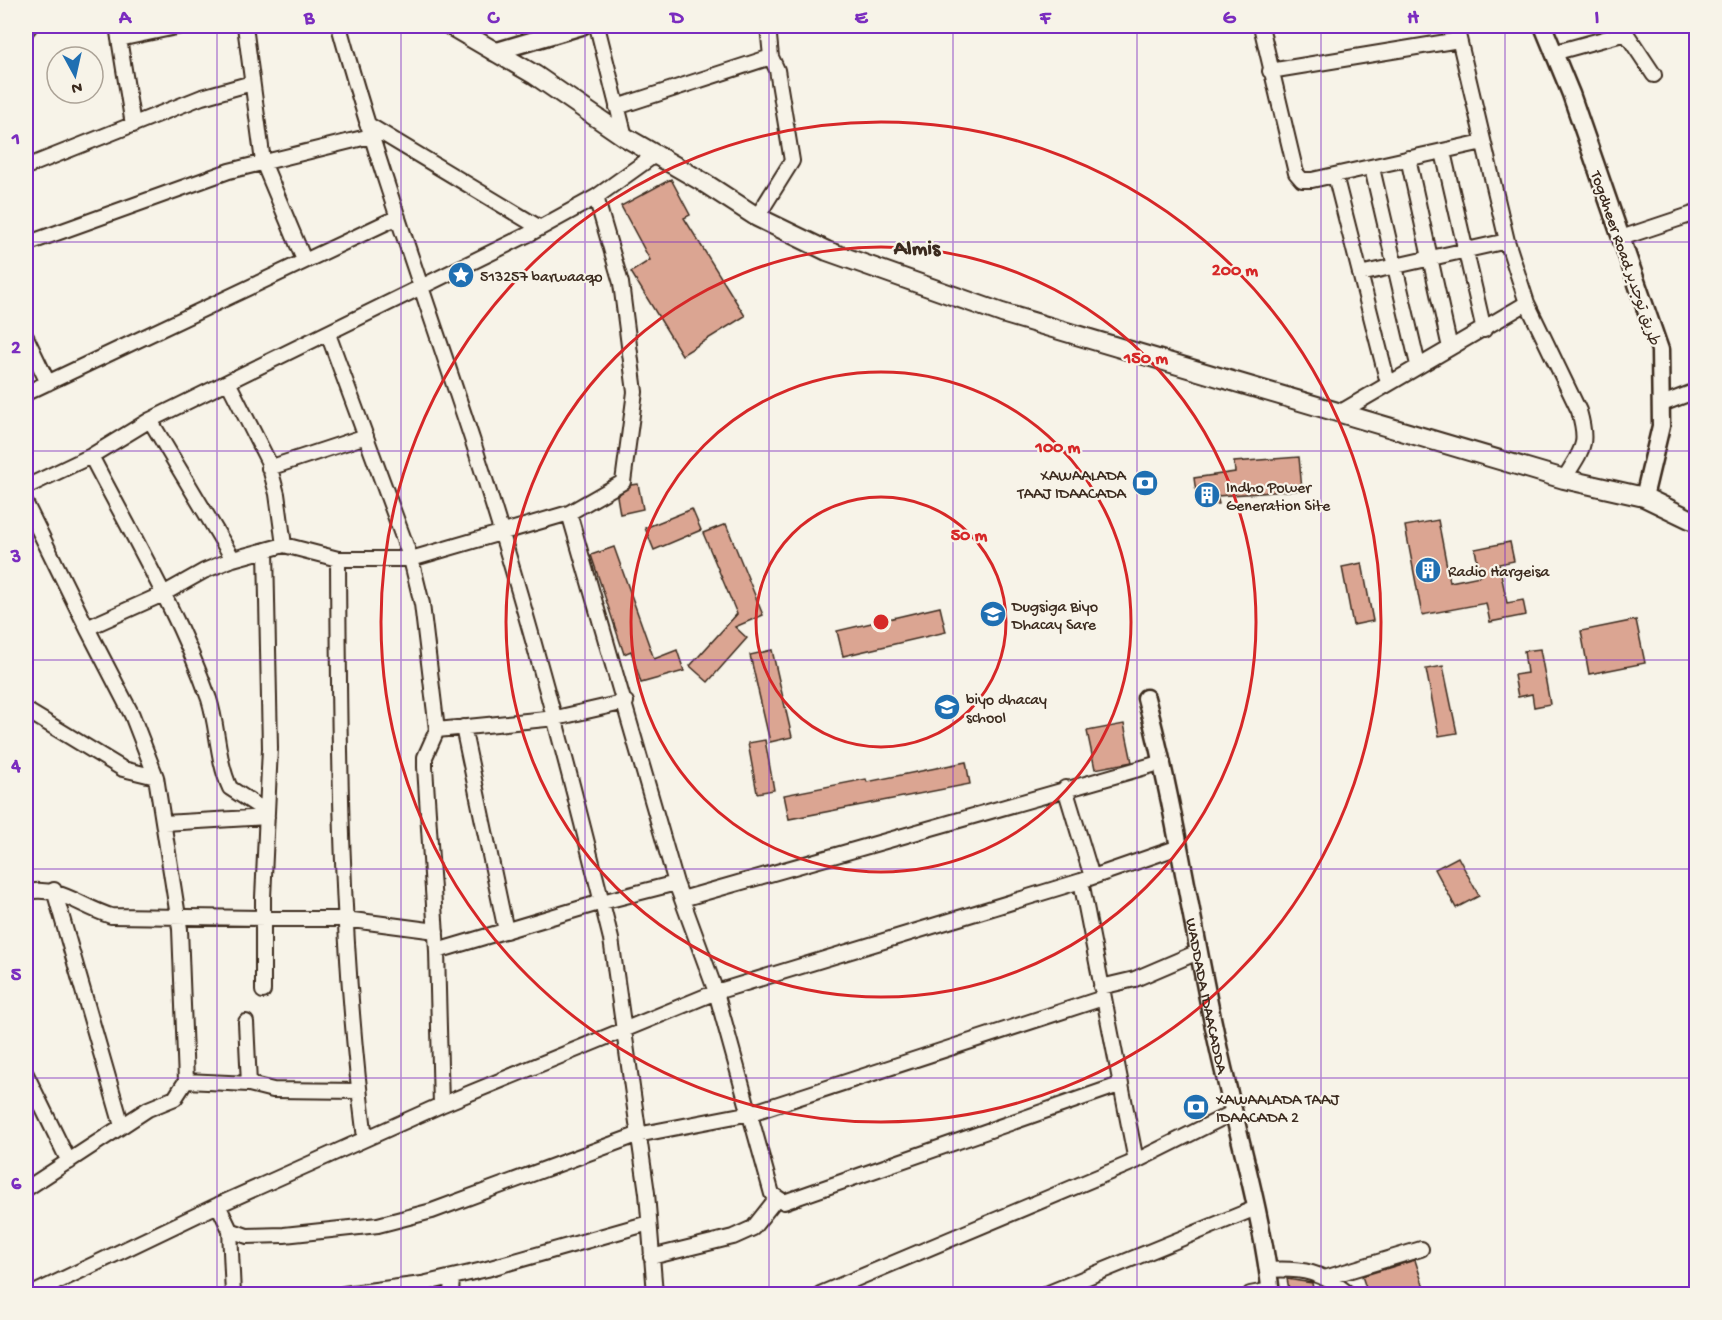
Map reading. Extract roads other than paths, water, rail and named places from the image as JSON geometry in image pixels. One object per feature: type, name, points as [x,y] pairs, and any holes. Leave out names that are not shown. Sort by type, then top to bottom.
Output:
[{"type":"main road","points":[[451,26],[535,75],[625,137],[757,217],[827,251],[1002,314],[1564,479],[1644,497],[1696,522]]},
{"type":"street","points":[[26,31],[30,26]]},
{"type":"street","points":[[133,125],[118,32],[181,26]]},
{"type":"street","points":[[245,26],[263,162],[304,260]]},
{"type":"street","points":[[339,26],[369,130],[501,534],[556,718],[602,902],[611,939],[649,1223],[650,1293]]},
{"type":"street","points":[[494,52],[582,26]]},
{"type":"street","points":[[597,26],[625,137]]},
{"type":"street","points":[[757,217],[792,161],[777,70],[771,57],[768,26]]},
{"type":"street","points":[[1261,26],[1296,173],[1302,180],[1372,168],[1483,142]]},
{"type":"street","points":[[1456,26],[1507,241],[1527,303],[1579,411],[1584,428],[1585,444],[1564,479]]},
{"type":"street","name":"Togdheer Road طريق توجدير","points":[[1543,26],[1571,94],[1660,350],[1661,426],[1644,497]]},
{"type":"street","points":[[1553,52],[1624,29],[1654,75]]},
{"type":"street","points":[[1270,71],[1460,40]]},
{"type":"street","points":[[617,107],[771,57]]},
{"type":"street","points":[[26,167],[202,97],[252,83]]},
{"type":"street","points":[[26,244],[229,171],[369,130],[540,228]]},
{"type":"street","points":[[1443,152],[1484,330]]},
{"type":"street","points":[[28,480],[91,456],[150,420],[421,290],[596,197],[656,154]]},
{"type":"street","points":[[1408,158],[1450,348]]},
{"type":"street","points":[[1372,168],[1418,365]]},
{"type":"street","points":[[1335,175],[1388,383]]},
{"type":"street","points":[[87,628],[163,594],[204,571],[233,559],[284,545],[338,559],[411,560],[569,513],[623,482],[635,392],[621,284],[596,197]]},
{"type":"street","points":[[1621,238],[1696,213]]},
{"type":"street","points":[[26,393],[398,217]]},
{"type":"street","points":[[1360,274],[1429,256],[1507,241]]},
{"type":"street","points":[[1339,413],[1527,303]]},
{"type":"street","points":[[328,334],[411,560],[422,604],[437,730],[425,757],[438,951],[441,1105]]},
{"type":"street","points":[[26,337],[48,383]]},
{"type":"street","points":[[228,381],[269,468],[277,494],[284,545]]},
{"type":"street","points":[[1662,404],[1696,391]]},
{"type":"street","points":[[150,420],[233,559]]},
{"type":"street","points":[[269,468],[366,436]]},
{"type":"street","points":[[91,456],[163,594],[209,701],[230,788],[267,814]]},
{"type":"street","points":[[26,504],[132,715],[156,777],[178,917],[186,1081],[175,1098],[148,1109],[26,1189]]},
{"type":"street","points":[[569,513],[626,702],[676,883],[716,992],[751,1113],[771,1194],[784,1202],[1119,1085]]},
{"type":"street","points":[[263,991],[270,748],[266,550]]},
{"type":"street","points":[[338,559],[345,919],[365,1138]]},
{"type":"street","name":"WADDADA IDAACADDA","points":[[1146,698],[1163,762],[1198,952],[1232,1113],[1256,1208],[1271,1292]]},
{"type":"street","points":[[437,730],[556,718],[626,702]]},
{"type":"street","points":[[26,710],[123,769],[156,777]]},
{"type":"street","points":[[464,727],[506,930]]},
{"type":"street","points":[[681,899],[1163,762]]},
{"type":"street","points":[[1065,788],[1086,879],[1102,992],[1136,1161]]},
{"type":"street","points":[[164,823],[267,814]]},
{"type":"street","points":[[32,1294],[365,1138],[716,992],[1086,879],[1179,848]]},
{"type":"street","points":[[438,951],[602,902],[676,883]]},
{"type":"street","points":[[26,892],[54,890],[111,916],[345,919],[436,932]]},
{"type":"street","points":[[54,890],[122,1126]]},
{"type":"street","points":[[230,1230],[247,1236],[284,1235],[378,1225],[432,1211],[637,1135],[751,1113],[1102,992],[1198,952]]},
{"type":"street","points":[[246,1022],[249,1084]]},
{"type":"street","points":[[26,1074],[69,1162]]},
{"type":"street","points":[[186,1081],[249,1084],[273,1090],[359,1091]]},
{"type":"street","points":[[820,1294],[1136,1161],[1232,1113]]},
{"type":"street","points":[[651,1257],[733,1237],[753,1228],[776,1199]]},
{"type":"street","points":[[218,1205],[230,1230],[233,1294]]},
{"type":"street","points":[[1046,1294],[1256,1208]]},
{"type":"street","points":[[344,1294],[452,1276],[649,1223]]},
{"type":"street","points":[[1328,1277],[1421,1249]]},
{"type":"street","points":[[1268,1270],[1293,1269],[1328,1277],[1349,1294]]},
{"type":"street","points":[[451,1294],[452,1276]]},
{"type":"street","points":[[1250,1294],[1271,1292]]},
{"type":"place","name":"513257 barwaaqo","points":[[461,275]]},
{"type":"place","name":"XAWAALADA TAAJ IDAACADA","points":[[1145,483]]},
{"type":"place","name":"Indho Power Generation Site","points":[[1207,495]]},
{"type":"place","name":"Radio Hargeisa","points":[[1428,570]]},
{"type":"place","name":"Dugsiga Biyo Dhacay Sare","points":[[993,614]]},
{"type":"place","name":"biyo dhacay school","points":[[947,707]]},
{"type":"place","name":"XAWAALADA TAAJ IDAACADA 2","points":[[1196,1107]]},
{"type":"district","name":"Almis","points":[[917,246]]}]
